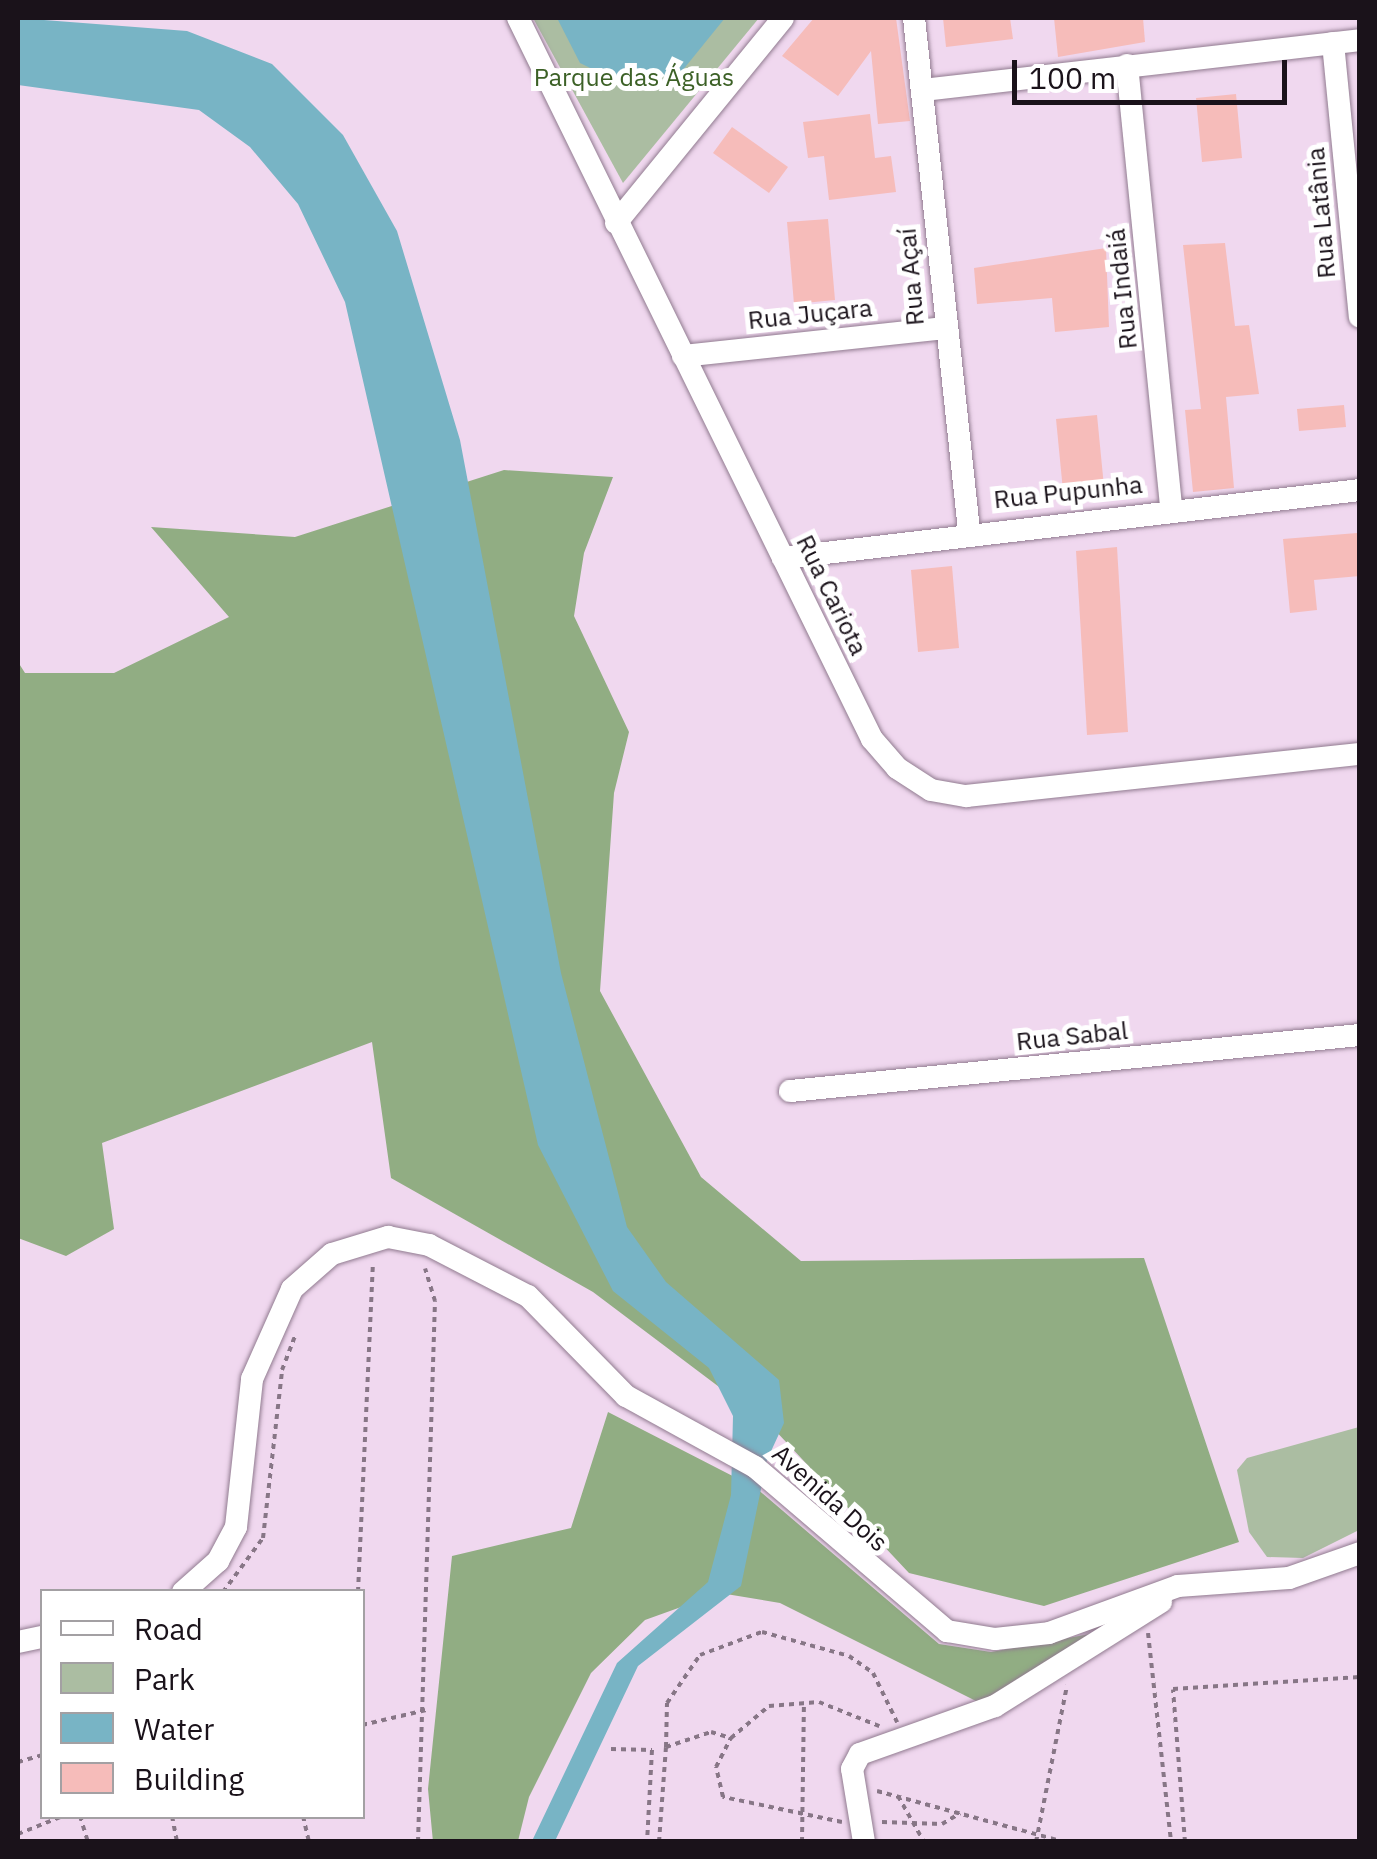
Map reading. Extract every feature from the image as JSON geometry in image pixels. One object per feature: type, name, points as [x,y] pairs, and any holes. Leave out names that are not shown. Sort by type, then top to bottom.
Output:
[{"type":"street","name":"Rua Cariota","points":[[518,18],[872,739],[931,790],[966,796],[1360,754]]},
{"type":"street","points":[[616,223],[783,18]]},
{"type":"street","name":"Rua Açaí","points":[[914,18],[943,328],[969,530]]},
{"type":"street","points":[[922,90],[1360,40]]},
{"type":"street","name":"Rua Latânia","points":[[1333,43],[1360,318]]},
{"type":"street","name":"Rua Indaiá","points":[[1126,65],[1172,508]]},
{"type":"street","name":"Rua Juçara","points":[[683,356],[943,328]]},
{"type":"street","name":"Rua Pupunha","points":[[783,558],[969,530],[1360,490]]},
{"type":"street","name":"Rua Sabal","points":[[790,1091],[1360,1035]]},
{"type":"street","name":"Avenida Dois","points":[[186,1589],[218,1561],[236,1527],[252,1379],[284,1303],[332,1254],[388,1237],[429,1245],[528,1296],[626,1396],[756,1467],[946,1632],[1049,1633],[1177,1586],[1289,1578],[1360,1554]]},
{"type":"street","points":[[861,1831],[853,1785],[854,1761],[873,1747],[979,1714],[1064,1668],[1146,1615],[1177,1586]]},
{"type":"path","points":[[358,1266],[373,1258],[392,1257]]},
{"type":"path","points":[[358,1589],[373,1258]]},
{"type":"path","points":[[418,1842],[414,1788],[426,1710],[435,1302],[420,1260]]},
{"type":"path","points":[[225,1589],[263,1538],[282,1370],[299,1326]]},
{"type":"path","points":[[1146,1615],[1171,1842]]},
{"type":"path","points":[[659,1842],[667,1703],[700,1655],[762,1632],[849,1656],[874,1673],[900,1733]]},
{"type":"path","points":[[1036,1842],[1068,1688],[1064,1668]]},
{"type":"path","points":[[1185,1842],[1173,1689],[1360,1677]]},
{"type":"path","points":[[863,1715],[804,1702],[769,1706],[731,1738],[716,1791],[802,1819],[861,1831],[909,1822],[942,1824],[960,1813]]},
{"type":"path","points":[[802,1842],[804,1702]]},
{"type":"path","points":[[365,1723],[426,1710]]},
{"type":"path","points":[[666,1747],[711,1732],[731,1738]]},
{"type":"path","points":[[611,1749],[652,1750],[646,1842]]},
{"type":"path","points":[[853,1785],[1065,1842]]},
{"type":"path","points":[[898,1796],[909,1822],[924,1842]]},
{"type":"path","points":[[18,1834],[56,1819]]},
{"type":"green space","name":"Parque das Águas","points":[[533,18],[759,18],[623,183]]},
{"type":"green space","points":[[504,470],[613,477],[584,553],[574,616],[629,732],[614,793],[600,991],[701,1177],[801,1261],[1144,1258],[1239,1542],[1044,1606],[909,1573],[771,1426],[593,1292],[391,1178],[372,1042],[102,1143],[114,1229],[66,1256],[18,1238],[18,662],[25,673],[114,673],[229,617],[151,527],[295,537]]},
{"type":"green space","points":[[608,1412],[756,1488],[939,1644],[991,1652],[1090,1634],[1048,1670],[978,1702],[780,1603],[720,1593],[645,1620],[591,1673],[529,1797],[518,1841],[433,1842],[428,1789],[452,1556],[571,1528]]},
{"type":"green space","points":[[1359,1427],[1359,1530],[1303,1558],[1267,1557],[1249,1532],[1237,1470],[1247,1458]]},
{"type":"water","points":[[18,18],[187,31],[272,64],[343,135],[397,231],[460,440],[561,973],[627,1227],[666,1282],[779,1380],[784,1423],[767,1460],[741,1586],[638,1666],[555,1841],[532,1841],[617,1663],[708,1582],[731,1495],[733,1416],[709,1368],[613,1291],[538,1145],[345,302],[298,204],[250,147],[199,110],[18,85]]},
{"type":"water","points":[[557,18],[725,18],[682,71],[627,86],[580,63]]},
{"type":"building","points":[[814,18],[896,18],[910,121],[878,124],[871,51],[838,96],[782,56]]},
{"type":"building","points":[[943,18],[1010,18],[1013,39],[946,47]]},
{"type":"building","points":[[1054,18],[1143,18],[1145,42],[1058,57]]},
{"type":"building","points":[[1236,94],[1242,158],[1202,162],[1196,98]]},
{"type":"building","points":[[870,114],[875,158],[891,156],[896,192],[829,200],[824,156],[808,158],[803,122]]},
{"type":"building","points":[[732,127],[788,167],[769,193],[713,153]]},
{"type":"building","points":[[828,219],[835,300],[794,304],[787,222]]},
{"type":"building","points":[[1225,243],[1235,326],[1249,325],[1259,394],[1226,397],[1234,488],[1193,492],[1185,410],[1201,409],[1183,245]]},
{"type":"building","points":[[1106,248],[1109,327],[1055,332],[1052,298],[977,304],[974,268]]},
{"type":"building","points":[[1344,405],[1346,427],[1299,431],[1297,409]]},
{"type":"building","points":[[1097,415],[1105,497],[1064,501],[1056,419]]},
{"type":"building","points":[[1357,533],[1360,576],[1314,580],[1317,610],[1290,613],[1283,539]]},
{"type":"building","points":[[1117,547],[1128,732],[1087,735],[1076,551]]},
{"type":"building","points":[[952,566],[959,648],[918,652],[911,570]]}]
